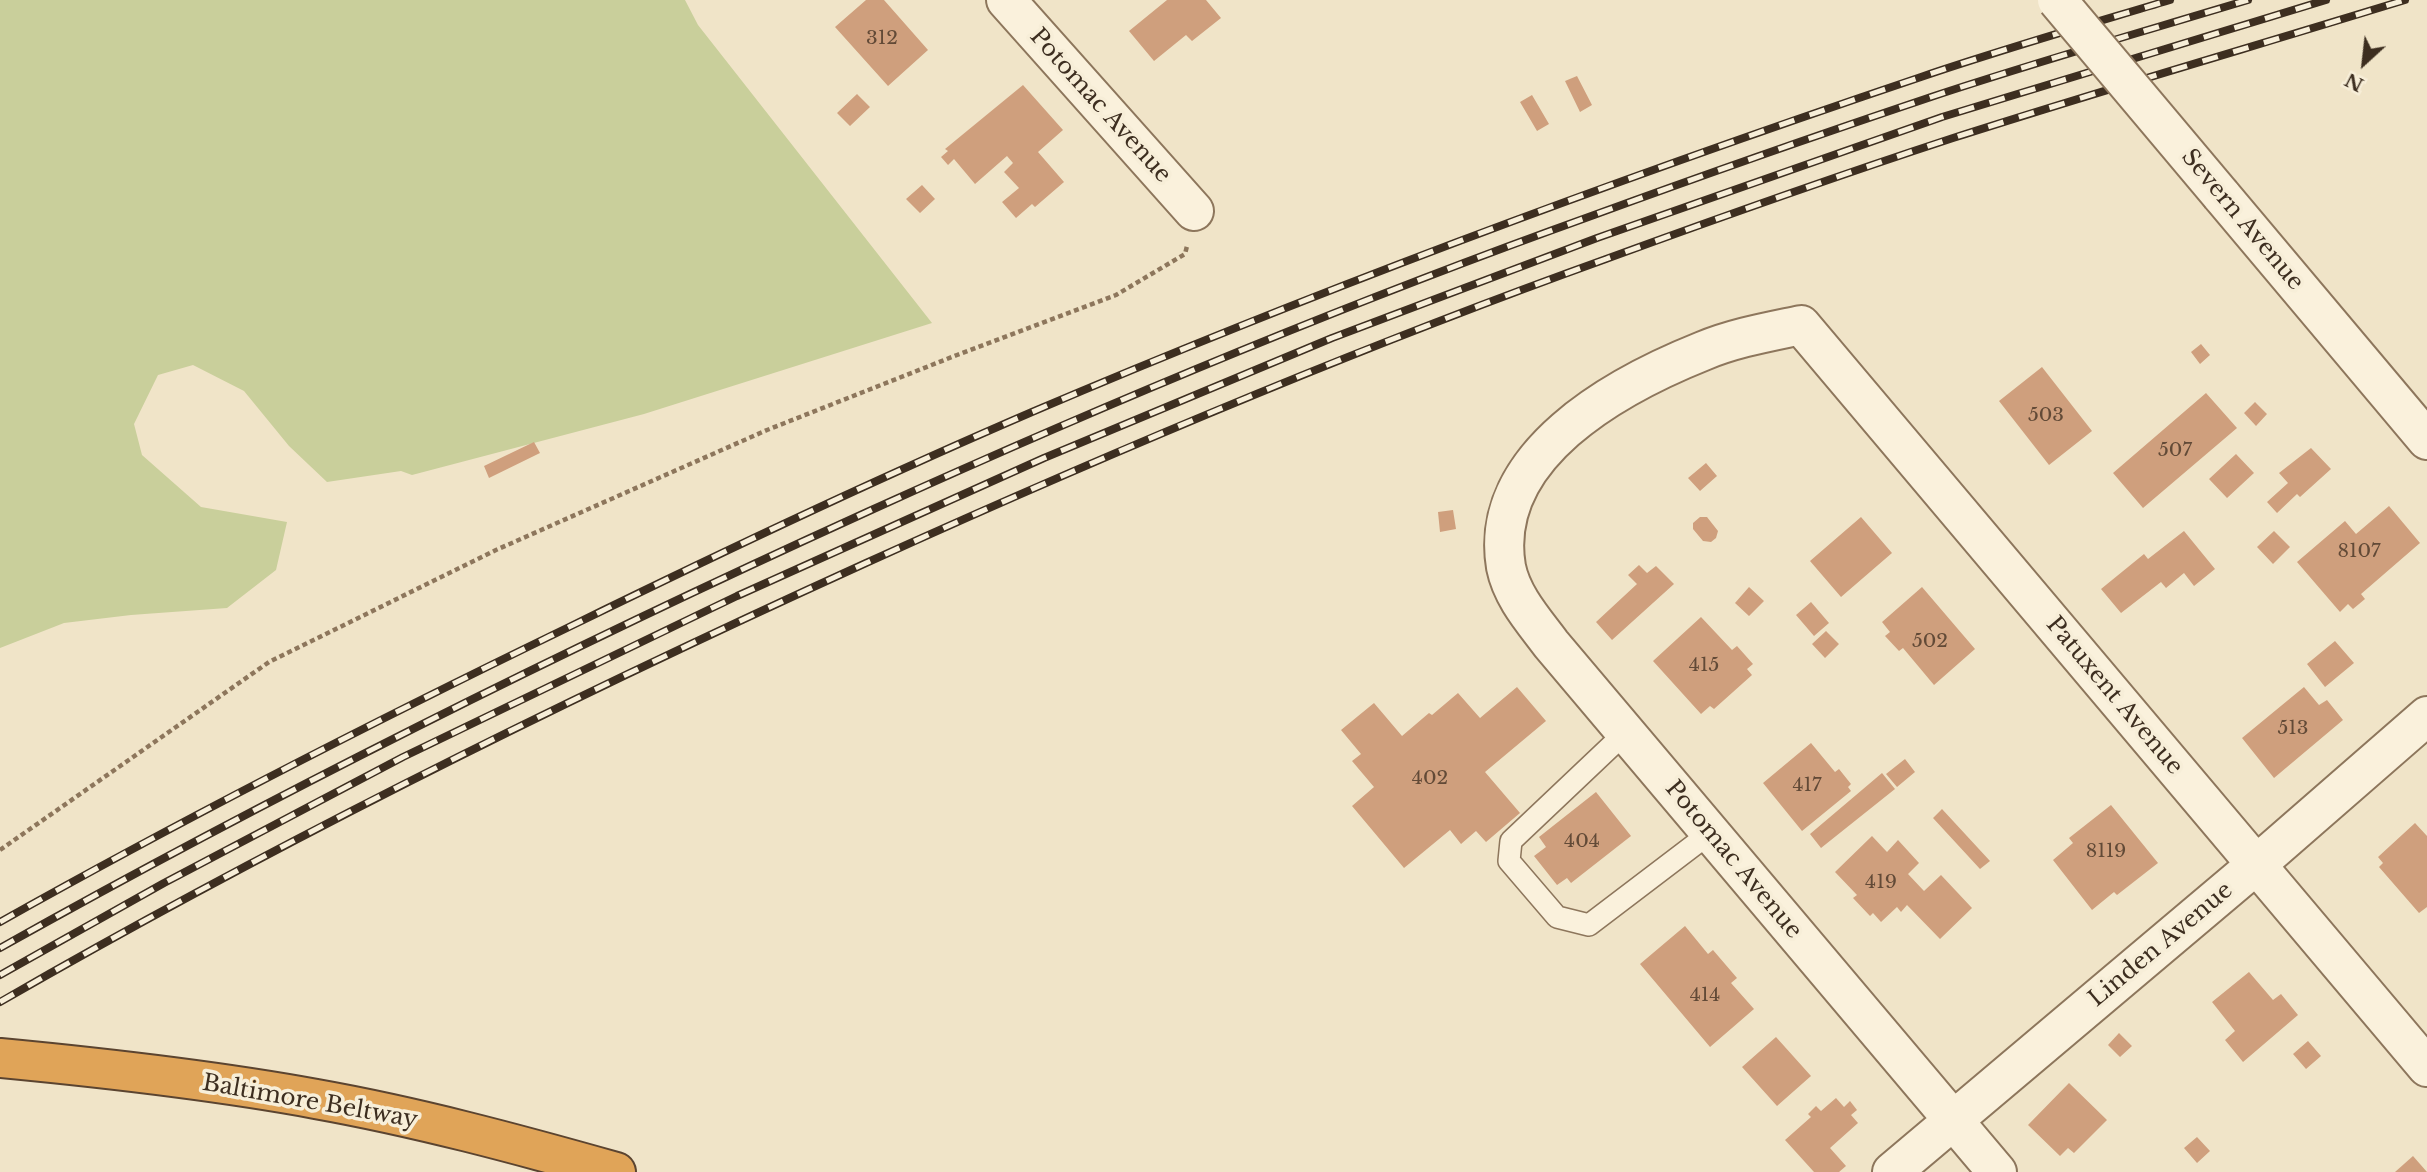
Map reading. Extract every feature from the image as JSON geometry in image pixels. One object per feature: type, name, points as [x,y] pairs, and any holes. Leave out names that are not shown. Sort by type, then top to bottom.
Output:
[{"type":"highway","name":"Baltimore Beltway","points":[[0,1058],[97,1068],[317,1099],[502,1140],[616,1172]]},
{"type":"street","name":"Potomac Avenue","points":[[1006,0],[1194,211]]},
{"type":"street","name":"Severn Avenue","points":[[2057,0],[2427,440]]},
{"type":"street","name":"Potomac Avenue","points":[[1801,325],[1746,337],[1705,350],[1644,377],[1594,406],[1554,438],[1535,463],[1511,505],[1506,531],[1506,567],[1518,599],[1551,645],[1997,1172]]},
{"type":"street","name":"Patuxent Avenue","points":[[1801,325],[2427,1067]]},
{"type":"street","name":"Linden Avenue","points":[[1892,1172],[2256,865],[2427,716]]},
{"type":"lane","points":[[1625,733],[1511,841],[1509,861],[1557,917],[1588,925],[1710,833]]},
{"type":"path","points":[[0,850],[269,662],[496,550],[767,430],[1116,295],[1185,254],[1194,211]]},
{"type":"green space","points":[[0,0],[685,0],[698,25],[932,323],[644,414],[412,475],[401,471],[327,482],[289,446],[244,391],[193,365],[158,375],[134,424],[142,455],[201,507],[287,522],[276,570],[227,608],[64,623],[0,648]]},
{"type":"building","points":[[866,0],[884,0],[928,50],[888,86],[835,27]]},
{"type":"building","points":[[1167,0],[1206,0],[1221,18],[1192,41],[1186,35],[1154,61],[1129,31]]},
{"type":"building","points":[[1577,76],[1592,105],[1580,112],[1565,81]]},
{"type":"building","points":[[1023,85],[1063,130],[1038,152],[1064,182],[1035,207],[1032,204],[1016,218],[1002,202],[1019,188],[1004,172],[1013,163],[1007,156],[975,184],[954,159],[948,165],[941,157],[948,151],[945,149]]},
{"type":"building","points":[[857,94],[870,107],[850,126],[837,113]]},
{"type":"building","points":[[1532,95],[1549,124],[1537,131],[1520,102]]},
{"type":"building","points":[[922,185],[935,199],[920,213],[906,199]]},
{"type":"building","points":[[2201,344],[2210,355],[2200,364],[2191,352]]},
{"type":"building","points":[[2042,367],[2092,431],[2049,465],[1999,401]]},
{"type":"building","points":[[2206,393],[2237,428],[2143,508],[2113,473]]},
{"type":"building","points":[[2255,402],[2267,414],[2256,426],[2244,413]]},
{"type":"building","points":[[534,442],[540,453],[489,478],[484,466]]},
{"type":"building","points":[[2311,448],[2331,469],[2300,497],[2297,494],[2277,513],[2267,502],[2288,483],[2279,473]]},
{"type":"building","points":[[2236,454],[2254,473],[2227,498],[2209,479]]},
{"type":"building","points":[[1706,463],[1717,476],[1700,491],[1688,478]]},
{"type":"building","points":[[2389,506],[2420,543],[2361,594],[2365,599],[2353,609],[2348,604],[2340,612],[2297,562],[2345,521],[2356,534]]},
{"type":"building","points":[[1453,510],[1456,529],[1440,532],[1438,512]]},
{"type":"building","points":[[1700,517],[1707,517],[1718,531],[1711,542],[1703,541],[1693,529],[1693,523]]},
{"type":"building","points":[[1861,517],[1892,553],[1841,597],[1810,561]]},
{"type":"building","points":[[2184,531],[2215,569],[2194,586],[2184,573],[2166,588],[2161,582],[2121,613],[2101,589],[2144,554],[2148,559]]},
{"type":"building","points":[[2274,531],[2290,547],[2273,564],[2257,547]]},
{"type":"building","points":[[1639,565],[1647,573],[1656,566],[1674,584],[1612,640],[1596,622],[1637,584],[1628,575]]},
{"type":"building","points":[[1749,587],[1764,601],[1749,616],[1735,603]]},
{"type":"building","points":[[1922,587],[1975,649],[1934,685],[1903,648],[1899,651],[1885,636],[1890,632],[1882,622]]},
{"type":"building","points":[[1811,602],[1829,623],[1814,636],[1796,615]]},
{"type":"building","points":[[1701,617],[1732,650],[1737,646],[1753,664],[1747,669],[1752,675],[1714,709],[1710,706],[1701,714],[1653,661]]},
{"type":"building","points":[[1826,631],[1839,644],[1825,658],[1812,644]]},
{"type":"building","points":[[2335,641],[2354,663],[2325,687],[2307,664]]},
{"type":"building","points":[[1517,687],[1546,721],[1485,772],[1520,813],[1486,842],[1476,831],[1461,844],[1450,830],[1404,868],[1352,806],[1374,787],[1352,761],[1361,754],[1341,730],[1374,703],[1402,736],[1458,693],[1480,718]]},
{"type":"building","points":[[2304,687],[2319,705],[2327,700],[2343,720],[2274,778],[2242,738]]},
{"type":"building","points":[[1811,743],[1835,772],[1839,769],[1851,784],[1848,787],[1851,791],[1802,831],[1763,783]]},
{"type":"building","points":[[1905,759],[1915,772],[1897,787],[1886,774]]},
{"type":"building","points":[[1882,773],[1895,789],[1821,848],[1810,834]]},
{"type":"building","points":[[1596,792],[1631,836],[1571,883],[1567,878],[1557,885],[1534,856],[1546,847],[1539,837]]},
{"type":"building","points":[[2111,805],[2158,863],[2117,895],[2114,892],[2092,910],[2053,860],[2073,843],[2069,838]]},
{"type":"building","points":[[1942,809],[1990,861],[1980,869],[1933,818]]},
{"type":"building","points":[[2415,823],[2427,836],[2427,907],[2419,913],[2379,867],[2383,863],[2378,857]]},
{"type":"building","points":[[1872,836],[1887,852],[1898,840],[1919,863],[1908,874],[1924,891],[1941,875],[1972,908],[1940,939],[1907,905],[1901,912],[1897,907],[1881,922],[1873,913],[1870,916],[1853,898],[1857,895],[1835,872]]},
{"type":"building","points":[[1685,926],[1708,954],[1713,950],[1737,978],[1731,983],[1754,1009],[1710,1047],[1640,964]]},
{"type":"building","points":[[2249,972],[2273,1000],[2281,994],[2298,1015],[2243,1062],[2225,1040],[2235,1031],[2212,1002]]},
{"type":"building","points":[[2119,1033],[2132,1046],[2120,1057],[2108,1045]]},
{"type":"building","points":[[1776,1037],[1811,1076],[1777,1106],[1742,1067]]},
{"type":"building","points":[[2308,1041],[2321,1056],[2306,1069],[2293,1054]]},
{"type":"building","points":[[2069,1083],[2107,1120],[2074,1153],[2068,1148],[2060,1156],[2028,1125]]},
{"type":"building","points":[[1836,1098],[1844,1107],[1850,1101],[1857,1110],[1851,1115],[1858,1123],[1830,1148],[1846,1166],[1839,1172],[1814,1172],[1785,1140],[1811,1117],[1808,1114],[1816,1106],[1821,1111]]},
{"type":"building","points":[[2197,1137],[2210,1151],[2197,1163],[2184,1148]]},
{"type":"building","points":[[2413,1156],[2427,1172],[2395,1172]]},
{"type":"railway","points":[[0,922],[212,807],[497,662],[799,516],[1032,412],[1362,278],[1585,195],[1952,67],[2170,0]]},
{"type":"railway","points":[[0,948],[320,776],[537,667],[867,512],[1046,432],[1410,283],[1720,170],[1970,84],[2248,0]]},
{"type":"railway","points":[[0,975],[164,883],[403,757],[737,596],[1044,458],[1332,338],[1597,238],[1942,117],[2326,0]]},
{"type":"railway","points":[[0,1002],[212,884],[536,718],[866,563],[1233,404],[1512,293],[1823,182],[2009,120],[2405,0]]}]
